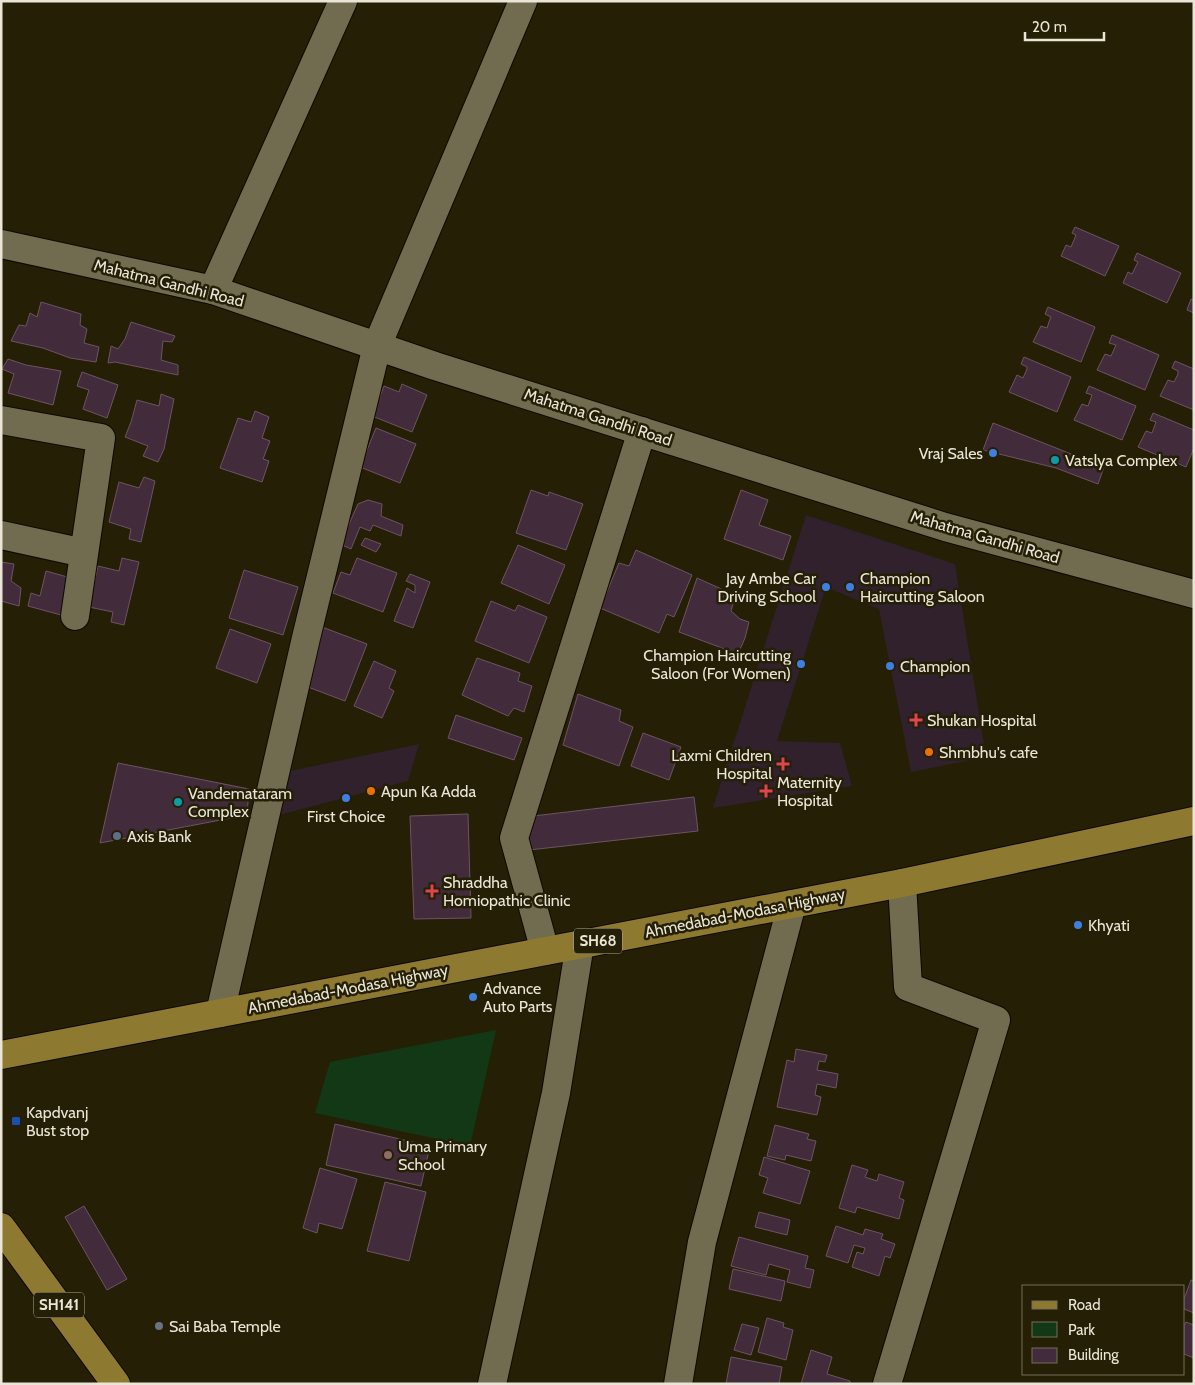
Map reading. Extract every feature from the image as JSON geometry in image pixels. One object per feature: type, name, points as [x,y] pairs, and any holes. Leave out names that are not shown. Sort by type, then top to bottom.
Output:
[{"type":"main road","name":"Ahmedabad-Modasa Highway","points":[[1,1056],[902,883],[1194,821]]},
{"type":"main road","name":"SH141","points":[[1,1227],[116,1384]]},
{"type":"street","points":[[213,290],[343,1]]},
{"type":"street","points":[[220,1014],[306,638],[377,346],[523,1]]},
{"type":"street","name":"Mahatma Gandhi Road","points":[[1,244],[213,290],[377,346],[945,527],[1194,594]]},
{"type":"street","points":[[1,420],[101,438],[75,616]]},
{"type":"street","points":[[545,951],[514,838],[642,431]]},
{"type":"street","points":[[1,535],[84,553]]},
{"type":"street","points":[[887,1384],[996,1020],[908,986],[902,883]]},
{"type":"street","points":[[678,1384],[702,1242],[792,904]]},
{"type":"street","points":[[492,1384],[556,1093],[580,944]]},
{"type":"shaded area","points":[[806,515],[955,564],[986,757],[911,772],[879,609],[826,587],[777,741],[840,743],[852,786],[713,808]]},
{"type":"shaded area","points":[[419,744],[408,781],[264,819],[285,772]]},
{"type":"green space","points":[[496,1030],[470,1146],[315,1113],[330,1062]]},
{"type":"building","points":[[1075,227],[1119,246],[1105,276],[1061,256],[1066,245],[1071,247],[1076,235],[1072,233]]},
{"type":"building","points":[[1137,253],[1181,273],[1167,303],[1123,283],[1128,272],[1132,274],[1138,262],[1134,260]]},
{"type":"building","points":[[1191,299],[1194,300],[1194,313],[1187,310]]},
{"type":"building","points":[[41,302],[81,314],[80,325],[87,329],[84,343],[99,347],[96,362],[70,358],[43,348],[11,341],[19,325],[26,326],[30,313],[37,317]]},
{"type":"building","points":[[1048,307],[1095,327],[1081,362],[1033,342],[1041,326],[1047,328],[1051,317],[1045,314]]},
{"type":"building","points":[[131,322],[175,336],[172,342],[163,341],[161,360],[178,365],[178,375],[115,362],[108,363],[111,346],[118,349],[125,339]]},
{"type":"building","points":[[1112,335],[1159,355],[1145,390],[1097,370],[1105,354],[1111,356],[1116,345],[1109,343]]},
{"type":"building","points":[[1024,357],[1071,377],[1057,412],[1009,392],[1017,375],[1023,378],[1027,369],[1027,367],[1021,364]]},
{"type":"building","points":[[8,359],[26,365],[61,371],[53,405],[8,393],[14,374],[2,369]]},
{"type":"building","points":[[1175,361],[1194,369],[1194,410],[1160,396],[1168,380],[1174,382],[1178,374],[1178,371],[1172,368]]},
{"type":"building","points":[[82,372],[118,385],[107,418],[83,409],[89,390],[77,386]]},
{"type":"building","points":[[402,384],[427,395],[412,432],[372,416],[384,386],[399,392]]},
{"type":"building","points":[[1089,386],[1136,406],[1122,440],[1074,420],[1082,404],[1088,406],[1092,395],[1086,393]]},
{"type":"building","points":[[161,394],[174,399],[164,449],[158,462],[143,456],[148,446],[125,437],[137,400],[159,406]]},
{"type":"building","points":[[255,411],[269,417],[262,438],[270,441],[263,459],[269,461],[262,482],[220,468],[238,418],[251,422]]},
{"type":"building","points":[[1153,413],[1194,430],[1194,448],[1186,467],[1138,447],[1146,431],[1152,433],[1156,422],[1150,420]]},
{"type":"building","name":"Vatslya Complex","points":[[993,423],[1104,467],[1098,484],[1056,468],[983,450]]},
{"type":"building","points":[[376,428],[416,444],[400,483],[360,467]]},
{"type":"building","points":[[144,477],[155,481],[141,542],[129,539],[131,529],[109,522],[119,482],[139,488]]},
{"type":"building","points":[[531,490],[548,496],[549,492],[583,504],[566,550],[516,533]]},
{"type":"building","points":[[741,490],[768,500],[759,525],[791,536],[783,560],[724,539]]},
{"type":"building","points":[[368,500],[382,504],[381,516],[403,525],[401,536],[373,525],[370,531],[360,527],[351,549],[340,544],[358,504]]},
{"type":"building","points":[[365,538],[381,544],[376,552],[361,545]]},
{"type":"building","points":[[518,545],[565,565],[549,604],[501,583]]},
{"type":"building","points":[[636,550],[692,575],[674,617],[667,614],[659,633],[600,608],[619,563],[629,566]]},
{"type":"building","points":[[122,558],[139,562],[124,625],[111,622],[113,612],[89,607],[98,566],[119,571]]},
{"type":"building","points":[[357,558],[397,573],[383,612],[333,593],[341,572],[350,575]]},
{"type":"building","points":[[1,562],[14,564],[11,581],[21,588],[19,606],[1,601]]},
{"type":"building","points":[[244,570],[298,587],[283,635],[229,618]]},
{"type":"building","points":[[46,571],[71,578],[61,615],[28,606],[31,593],[40,596]]},
{"type":"building","points":[[410,574],[430,582],[413,628],[394,621],[407,588],[415,593],[415,585],[406,581]]},
{"type":"building","points":[[697,578],[726,591],[726,599],[733,604],[731,611],[740,619],[749,622],[738,654],[679,632]]},
{"type":"building","points":[[491,601],[515,611],[518,605],[547,617],[529,663],[475,641]]},
{"type":"building","points":[[322,627],[367,644],[345,701],[300,684]]},
{"type":"building","points":[[230,629],[271,644],[257,683],[216,668]]},
{"type":"building","points":[[477,658],[520,673],[518,681],[532,686],[524,712],[514,708],[508,716],[462,695]]},
{"type":"building","points":[[374,661],[396,671],[389,688],[394,691],[382,718],[354,706]]},
{"type":"building","points":[[578,694],[621,710],[619,721],[633,727],[619,766],[563,745]]},
{"type":"building","points":[[456,715],[522,738],[514,760],[448,738]]},
{"type":"building","points":[[643,733],[681,747],[669,780],[631,766]]},
{"type":"building","name":"Vandemataram Complex","points":[[118,763],[249,789],[247,815],[100,843]]},
{"type":"building","points":[[694,797],[698,831],[529,850],[525,843],[533,816]]},
{"type":"building","points":[[468,814],[471,918],[414,919],[410,816]]},
{"type":"building","points":[[796,1049],[827,1055],[825,1062],[819,1061],[817,1070],[838,1074],[836,1088],[817,1084],[815,1095],[821,1097],[817,1115],[777,1107],[787,1060],[794,1062]]},
{"type":"building","points":[[335,1124],[430,1146],[421,1186],[326,1165]]},
{"type":"building","points":[[775,1125],[809,1134],[807,1139],[816,1141],[811,1161],[786,1155],[785,1160],[767,1156]]},
{"type":"building","points":[[764,1157],[810,1171],[800,1204],[763,1193],[768,1178],[759,1175]]},
{"type":"building","points":[[852,1165],[868,1170],[865,1177],[877,1181],[879,1174],[904,1182],[899,1198],[904,1200],[899,1219],[857,1207],[855,1213],[839,1208]]},
{"type":"building","points":[[320,1168],[357,1179],[342,1229],[319,1223],[317,1233],[303,1228]]},
{"type":"building","points":[[385,1182],[426,1192],[409,1261],[367,1251]]},
{"type":"building","points":[[84,1206],[127,1279],[107,1290],[65,1217]]},
{"type":"building","points":[[759,1212],[790,1220],[787,1235],[755,1227]]},
{"type":"building","points":[[836,1226],[863,1235],[865,1229],[883,1234],[881,1239],[895,1244],[890,1258],[885,1256],[879,1276],[852,1267],[857,1252],[863,1254],[865,1248],[854,1245],[848,1263],[826,1256]]},
{"type":"building","points":[[739,1237],[808,1256],[805,1268],[814,1270],[810,1288],[787,1282],[790,1270],[769,1264],[766,1275],[731,1266]]},
{"type":"building","points":[[733,1269],[785,1281],[781,1301],[729,1289]]},
{"type":"building","points":[[1191,1280],[1194,1281],[1194,1313],[1185,1309],[1185,1296]]},
{"type":"building","points":[[767,1318],[784,1323],[783,1327],[793,1330],[786,1360],[758,1352]]},
{"type":"building","points":[[1186,1322],[1194,1325],[1194,1358],[1185,1354]]},
{"type":"building","points":[[742,1324],[759,1328],[751,1355],[734,1350]]},
{"type":"building","points":[[811,1350],[832,1357],[827,1374],[850,1381],[850,1384],[801,1384]]},
{"type":"building","points":[[731,1357],[782,1367],[779,1384],[726,1384]]},
{"type":"place","name":"Vraj Sales","points":[[993,453]]},
{"type":"place","name":"Vatslya Complex","points":[[1055,460]]},
{"type":"place","name":"Jay Ambe Car Driving School","points":[[826,587]]},
{"type":"place","name":"Champion Haircutting Saloon","points":[[850,587]]},
{"type":"place","name":"Champion Haircutting Saloon (For Women)","points":[[801,664]]},
{"type":"place","name":"Champion","points":[[890,666]]},
{"type":"place","name":"Shukan Hospital","points":[[916,720]]},
{"type":"place","name":"Shmbhu's cafe","points":[[929,752]]},
{"type":"place","name":"Laxmi Children Hospital","points":[[783,764]]},
{"type":"place","name":"Apun Ka Adda","points":[[371,791]]},
{"type":"place","name":"Maternity Hospital","points":[[766,791]]},
{"type":"place","name":"First Choice","points":[[346,798]]},
{"type":"place","name":"Vandemataram Complex","points":[[178,802]]},
{"type":"place","name":"Axis Bank","points":[[117,836]]},
{"type":"place","name":"Shraddha Homiopathic Clinic","points":[[432,891]]},
{"type":"place","name":"Khyati","points":[[1078,925]]},
{"type":"place","name":"Advance Auto Parts","points":[[473,997]]},
{"type":"place","name":"Kapdvanj Bust stop","points":[[16,1121]]},
{"type":"place","name":"Uma Primary School","points":[[388,1155]]},
{"type":"place","name":"Sai Baba Temple","points":[[159,1326]]}]
